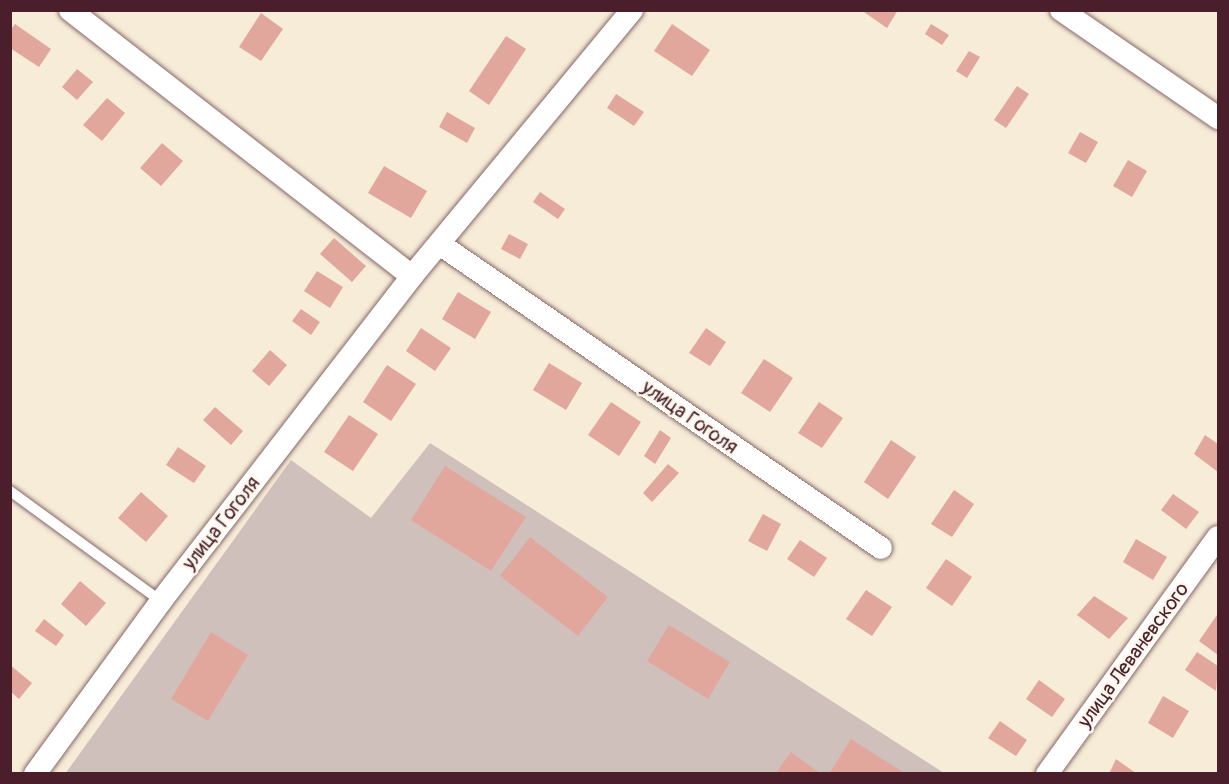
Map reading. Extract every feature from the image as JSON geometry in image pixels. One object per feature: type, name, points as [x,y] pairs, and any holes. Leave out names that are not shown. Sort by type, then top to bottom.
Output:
[{"type":"street","points":[[70,10],[412,276]]},
{"type":"street","name":"улица Гоголя","points":[[35,774],[161,601],[412,276],[441,245],[632,10]]},
{"type":"street","points":[[1061,10],[1218,118]]},
{"type":"street","name":"улица Гоголя","points":[[441,245],[881,548]]},
{"type":"street","name":"улица Леваневского","points":[[1047,774],[1218,537]]},
{"type":"lane","points":[[10,491],[161,601]]},
{"type":"shaded area","points":[[430,443],[944,773],[65,774],[291,460],[371,518]]},
{"type":"building","points":[[861,10],[898,10],[887,28]]},
{"type":"building","points":[[261,13],[283,29],[261,61],[239,47]]},
{"type":"building","points":[[15,24],[51,49],[39,67],[10,48],[10,31]]},
{"type":"building","points":[[672,24],[710,50],[692,76],[654,51]]},
{"type":"building","points":[[931,24],[949,35],[942,45],[925,34]]},
{"type":"building","points":[[506,36],[526,49],[489,105],[469,91]]},
{"type":"building","points":[[969,51],[980,57],[967,78],[956,71]]},
{"type":"building","points":[[77,69],[93,82],[77,100],[62,87]]},
{"type":"building","points":[[1017,86],[1029,94],[1006,128],[994,120]]},
{"type":"building","points":[[616,94],[644,112],[634,126],[607,108]]},
{"type":"building","points":[[107,98],[125,113],[102,141],[83,125]]},
{"type":"building","points":[[447,112],[475,128],[467,143],[439,127]]},
{"type":"building","points":[[1080,132],[1098,142],[1086,163],[1068,153]]},
{"type":"building","points":[[162,143],[183,161],[161,186],[140,168]]},
{"type":"building","points":[[1128,160],[1147,171],[1132,197],[1113,186]]},
{"type":"building","points":[[384,166],[427,191],[411,218],[368,193]]},
{"type":"building","points":[[540,192],[565,209],[558,219],[533,202]]},
{"type":"building","points":[[509,234],[528,244],[520,259],[501,249]]},
{"type":"building","points":[[334,238],[366,266],[352,282],[320,254]]},
{"type":"building","points":[[317,271],[343,287],[330,308],[304,291]]},
{"type":"building","points":[[458,292],[491,312],[475,339],[442,319]]},
{"type":"building","points":[[301,309],[320,322],[311,335],[292,321]]},
{"type":"building","points":[[421,328],[451,348],[435,371],[406,351]]},
{"type":"building","points":[[706,328],[726,342],[710,366],[689,353]]},
{"type":"building","points":[[270,350],[287,365],[269,386],[252,371]]},
{"type":"building","points":[[764,359],[793,378],[770,412],[741,393]]},
{"type":"building","points":[[549,363],[582,383],[566,410],[533,390]]},
{"type":"building","points":[[387,365],[416,384],[391,421],[363,402]]},
{"type":"building","points":[[611,402],[641,422],[619,456],[588,435]]},
{"type":"building","points":[[819,402],[843,418],[822,448],[798,433]]},
{"type":"building","points":[[215,407],[243,431],[231,445],[203,420]]},
{"type":"building","points":[[349,415],[378,434],[353,471],[324,452]]},
{"type":"building","points":[[660,430],[671,438],[655,464],[644,456]]},
{"type":"building","points":[[1205,435],[1218,444],[1218,472],[1194,454]]},
{"type":"building","points":[[891,440],[916,457],[888,499],[864,482]]},
{"type":"building","points":[[178,447],[206,466],[194,483],[166,465]]},
{"type":"building","points":[[668,464],[679,473],[652,502],[643,493]]},
{"type":"building","points":[[445,466],[526,517],[491,571],[411,520]]},
{"type":"building","points":[[954,490],[974,504],[952,537],[931,524]]},
{"type":"building","points":[[141,492],[168,516],[146,542],[118,518]]},
{"type":"building","points":[[1173,494],[1199,512],[1186,529],[1161,510]]},
{"type":"building","points":[[763,514],[781,524],[767,551],[748,541]]},
{"type":"building","points":[[530,537],[608,597],[578,636],[500,576]]},
{"type":"building","points":[[1136,539],[1167,557],[1153,580],[1123,562]]},
{"type":"building","points":[[800,540],[827,558],[814,577],[787,559]]},
{"type":"building","points":[[946,559],[972,577],[952,606],[926,588]]},
{"type":"building","points":[[80,581],[106,603],[86,626],[61,604]]},
{"type":"building","points":[[866,590],[892,607],[872,636],[846,619]]},
{"type":"building","points":[[1094,596],[1128,618],[1109,639],[1077,615]]},
{"type":"building","points":[[1218,616],[1218,655],[1199,641]]},
{"type":"building","points":[[44,619],[64,635],[56,646],[35,631]]},
{"type":"building","points":[[669,625],[730,662],[708,699],[647,661]]},
{"type":"building","points":[[211,632],[248,655],[208,721],[171,699]]},
{"type":"building","points":[[1197,652],[1218,666],[1216,691],[1185,670]]},
{"type":"building","points":[[10,665],[32,683],[19,699],[10,691]]},
{"type":"building","points":[[1039,680],[1065,699],[1052,717],[1026,699]]},
{"type":"building","points":[[1163,696],[1189,711],[1173,738],[1148,723]]},
{"type":"building","points":[[1000,721],[1027,740],[1016,756],[988,738]]},
{"type":"building","points":[[851,739],[906,774],[829,774]]},
{"type":"building","points":[[791,752],[821,774],[775,774]]},
{"type":"building","points":[[1116,759],[1137,774],[1109,774]]}]
